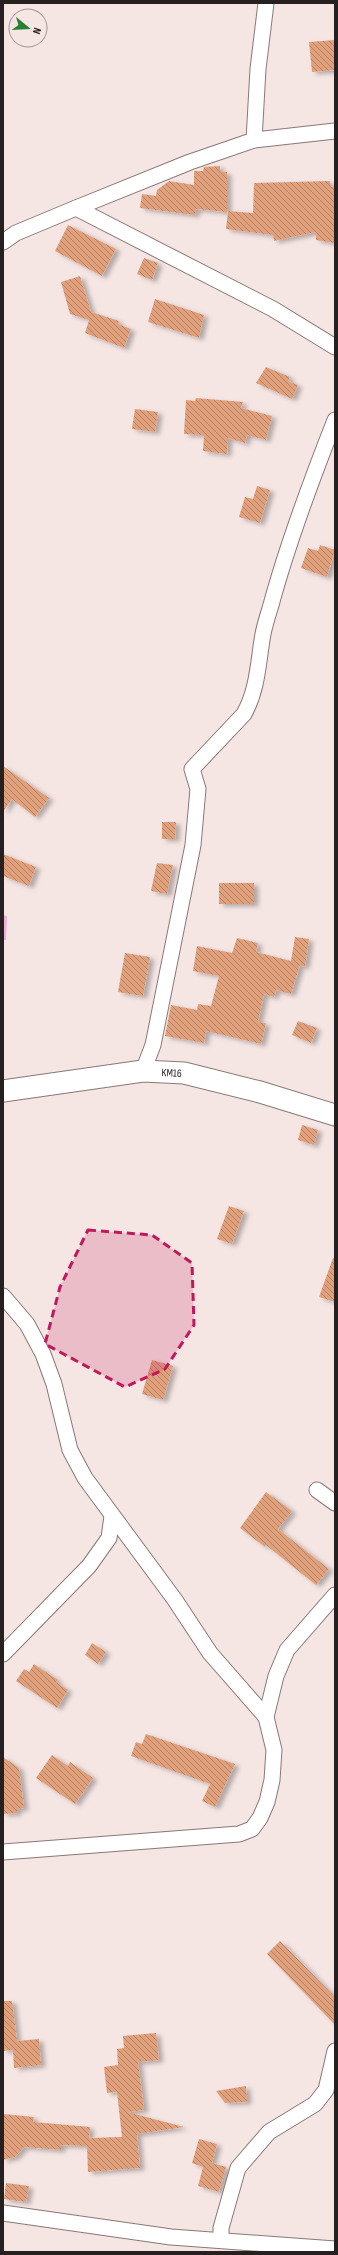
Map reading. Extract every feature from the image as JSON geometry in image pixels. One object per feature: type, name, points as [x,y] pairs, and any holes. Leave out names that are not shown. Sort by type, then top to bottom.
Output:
[{"type":"street","points":[[254,140],[258,69],[266,3]]},
{"type":"street","points":[[3,242],[16,233],[76,208],[190,162],[254,140],[335,131]]},
{"type":"street","points":[[76,208],[273,309],[335,347]]},
{"type":"street","points":[[143,1071],[153,1045],[193,845],[198,789],[192,769],[244,714],[250,704],[255,689],[263,634],[276,586],[310,482],[335,420]]},
{"type":"street","name":"KM16","points":[[3,1091],[143,1071],[184,1073],[260,1092],[335,1115]]},
{"type":"street","points":[[3,1296],[27,1324],[43,1354],[54,1384],[70,1450],[85,1478],[175,1600],[210,1653],[266,1717]]},
{"type":"street","points":[[317,1490],[335,1503]]},
{"type":"street","points":[[3,1654],[36,1618],[89,1566],[109,1538],[112,1516]]},
{"type":"street","points":[[3,1852],[239,1834],[252,1829],[265,1808],[272,1780],[274,1750],[266,1717],[276,1676],[287,1650],[335,1595]]},
{"type":"street","points":[[221,2240],[221,2228],[238,2168],[269,2132],[315,2104],[326,2090],[335,2051]]},
{"type":"street","points":[[3,2213],[172,2237],[335,2249]]},
{"type":"highlighted area","points":[[88,1230],[152,1235],[192,1263],[194,1325],[165,1369],[125,1387],[45,1344],[60,1287]]},
{"type":"shaded area","points":[[3,915],[7,916],[6,940],[3,940]]},
{"type":"building","points":[[335,40],[335,70],[312,72],[309,42]]},
{"type":"building","points":[[220,166],[220,172],[227,172],[227,212],[196,209],[195,215],[140,208],[142,194],[156,196],[157,190],[169,181],[194,185],[194,171],[203,171],[204,167]]},
{"type":"building","points":[[330,181],[331,187],[335,186],[335,243],[316,240],[316,232],[274,241],[273,235],[226,229],[228,211],[253,213],[254,183]]},
{"type":"building","points":[[68,225],[116,249],[102,276],[55,251]]},
{"type":"building","points":[[144,258],[158,263],[152,280],[137,274]]},
{"type":"building","points":[[80,276],[91,312],[119,321],[118,324],[131,329],[124,348],[85,333],[89,320],[70,314],[61,282]]},
{"type":"building","points":[[155,299],[204,315],[199,338],[148,322]]},
{"type":"building","points":[[266,367],[290,377],[288,381],[298,385],[292,399],[256,383]]},
{"type":"building","points":[[196,398],[243,402],[241,408],[272,416],[266,440],[247,435],[245,443],[228,438],[227,454],[203,451],[204,435],[184,434],[186,400],[195,401]]},
{"type":"building","points":[[135,409],[158,412],[155,432],[132,429]]},
{"type":"building","points":[[257,486],[270,490],[260,523],[239,517],[245,497],[253,499]]},
{"type":"building","points":[[320,545],[335,550],[327,577],[301,568],[308,548],[318,551]]},
{"type":"building","points":[[3,766],[49,798],[35,817],[12,799],[3,812]]},
{"type":"building","points":[[162,822],[176,822],[175,839],[162,839]]},
{"type":"building","points":[[3,854],[36,867],[29,886],[3,876]]},
{"type":"building","points":[[157,863],[173,865],[167,894],[151,891]]},
{"type":"building","points":[[219,883],[254,883],[254,904],[219,904]]},
{"type":"building","points":[[295,937],[309,939],[305,967],[300,965],[291,994],[276,990],[274,997],[264,994],[258,1022],[266,1023],[261,1044],[206,1031],[204,1043],[165,1036],[171,1005],[197,1010],[198,1004],[211,1006],[219,976],[193,971],[197,946],[232,953],[237,938],[258,943],[256,952],[291,961]]},
{"type":"building","points":[[125,953],[150,957],[143,996],[118,992]]},
{"type":"building","points":[[298,1021],[317,1028],[311,1043],[292,1035]]},
{"type":"building","points":[[302,1125],[318,1130],[314,1145],[298,1140]]},
{"type":"building","points":[[229,1206],[244,1211],[232,1244],[217,1239]]},
{"type":"building","points":[[333,1258],[335,1258],[335,1302],[319,1297]]},
{"type":"building","points":[[152,1360],[173,1366],[163,1400],[142,1394]]},
{"type":"building","points":[[266,1492],[292,1511],[278,1529],[329,1569],[316,1585],[266,1545],[265,1547],[240,1528]]},
{"type":"building","points":[[92,1643],[106,1652],[98,1664],[85,1655]]},
{"type":"building","points":[[34,1664],[58,1680],[56,1682],[68,1690],[57,1708],[16,1681],[24,1669],[29,1672]]},
{"type":"building","points":[[146,1734],[235,1764],[215,1807],[202,1801],[210,1784],[131,1756],[136,1742],[142,1744]]},
{"type":"building","points":[[52,1755],[68,1766],[70,1762],[93,1778],[75,1804],[36,1778]]},
{"type":"building","points":[[3,1757],[19,1768],[24,1808],[17,1809],[17,1813],[3,1814]]},
{"type":"building","points":[[280,1941],[335,1997],[335,2025],[267,1954]]},
{"type":"building","points":[[3,2001],[12,2001],[17,2041],[39,2039],[41,2065],[14,2068],[13,2050],[3,2051]]},
{"type":"building","points":[[156,2033],[159,2060],[138,2062],[144,2110],[127,2112],[184,2127],[137,2134],[140,2168],[88,2172],[87,2146],[61,2145],[61,2150],[24,2147],[15,2157],[3,2160],[3,2114],[34,2117],[33,2122],[90,2127],[89,2138],[122,2137],[117,2092],[107,2093],[104,2067],[118,2065],[117,2049],[124,2048],[123,2036]]},
{"type":"building","points":[[246,2086],[247,2102],[225,2103],[216,2091]]},
{"type":"building","points":[[199,2139],[217,2144],[212,2163],[226,2167],[219,2192],[198,2186],[203,2167],[192,2163]]},
{"type":"building","points":[[6,2183],[29,2186],[26,2202],[4,2199]]}]
